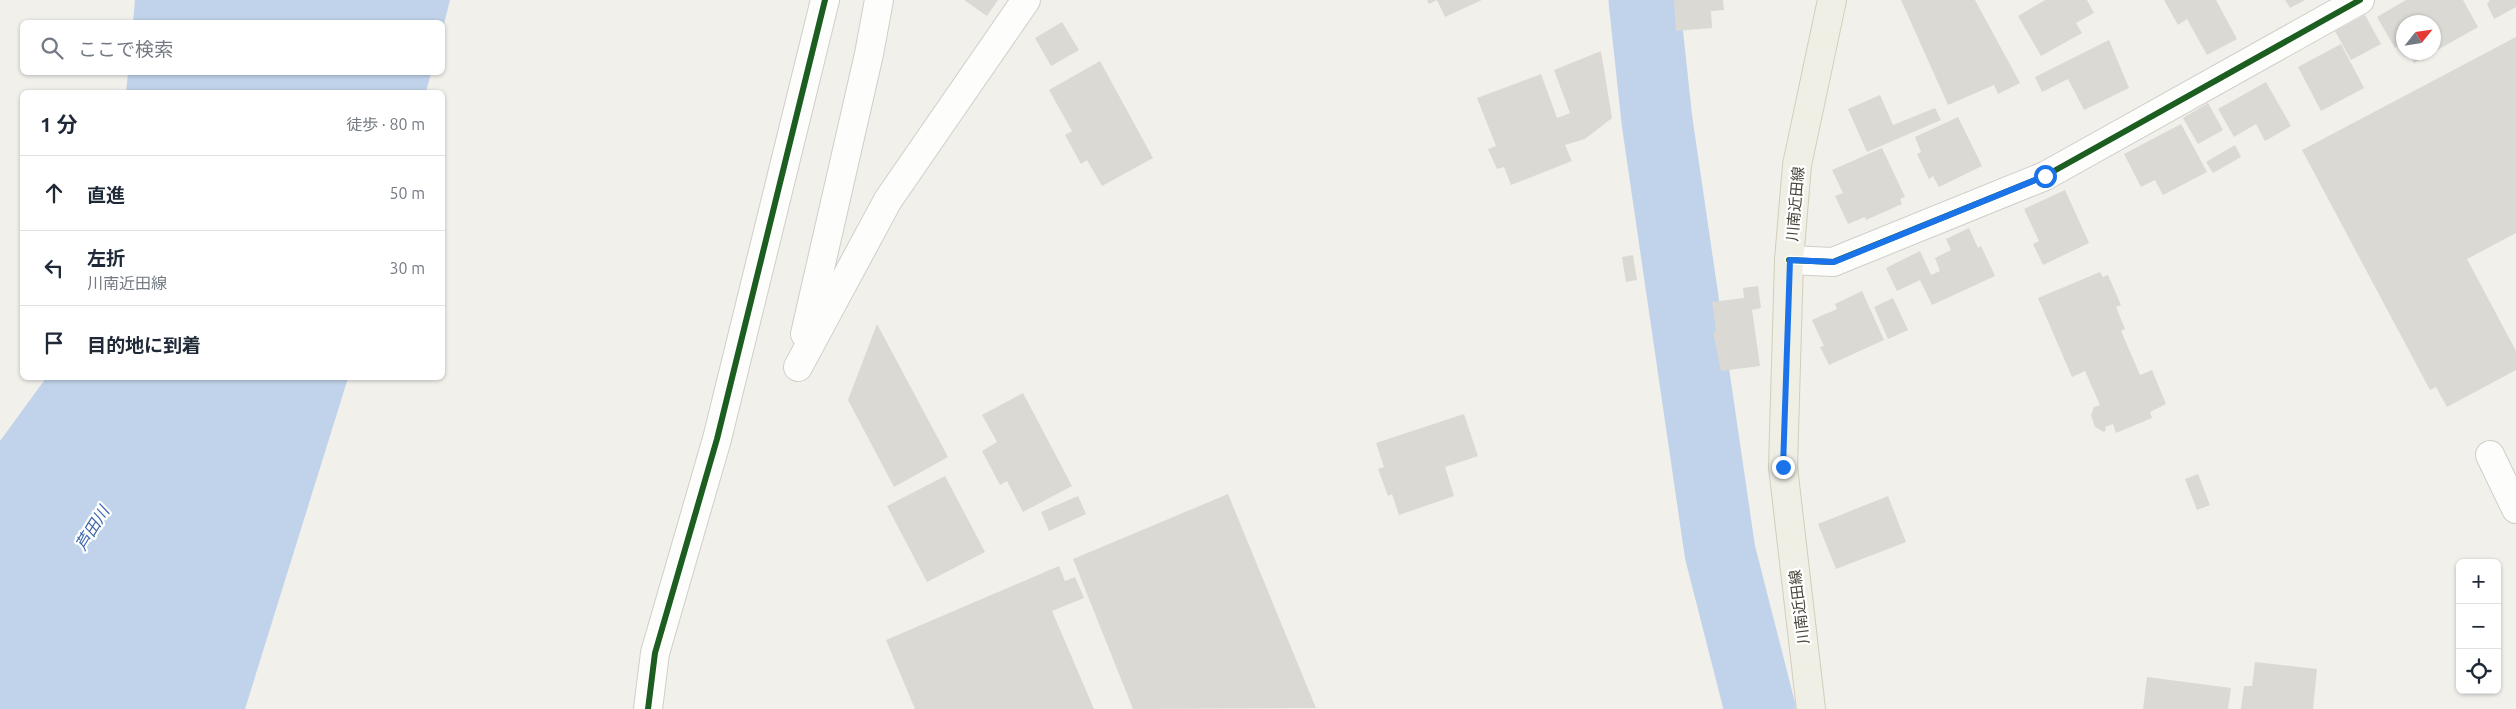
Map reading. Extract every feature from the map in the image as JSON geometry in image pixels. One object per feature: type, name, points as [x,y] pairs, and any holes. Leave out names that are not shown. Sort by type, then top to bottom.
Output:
[{"type":"main road","name":"川南近田線","points":[[1811,709],[1783,467],[1790,260],[1797,165],[1832,0]]},
{"type":"street","points":[[648,709],[655,653],[717,439],[825,0]]},
{"type":"street","points":[[878,0],[869,54],[798,367],[888,200],[1026,0]]},
{"type":"street","points":[[1790,260],[1834,262],[2045,176],[2360,0]]},
{"type":"street","points":[[2490,455],[2516,509]]},
{"type":"water","points":[[135,0],[450,0],[445,20],[133,20]]},
{"type":"water","points":[[128,75],[430,75],[427,90],[126,90]]},
{"type":"water","name":"芦田川","points":[[45,380],[347,380],[245,709],[0,709],[0,441]]},
{"type":"building","points":[[964,0],[998,0],[987,16]]},
{"type":"building","points":[[1427,0],[1437,0],[1429,4]]},
{"type":"building","points":[[1437,0],[1482,0],[1445,17]]},
{"type":"building","points":[[1674,0],[1723,0],[1724,10],[1711,11],[1712,28],[1676,31]]},
{"type":"building","points":[[1901,0],[1975,0],[2020,83],[1998,94],[1994,85],[1948,105]]},
{"type":"building","points":[[2045,0],[2087,0],[2094,13],[2076,23],[2082,33],[2041,56],[2018,16]]},
{"type":"building","points":[[2164,0],[2216,0],[2237,39],[2207,55],[2187,19],[2178,25]]},
{"type":"building","points":[[2285,0],[2305,0],[2290,8]]},
{"type":"building","points":[[2406,0],[2463,0],[2478,27],[2441,48],[2441,15],[2396,15],[2395,48],[2377,17]]},
{"type":"building","points":[[2490,0],[2516,0],[2516,7],[2494,19],[2487,4]]},
{"type":"building","points":[[2365,15],[2381,44],[2351,60],[2335,31]]},
{"type":"building","points":[[1062,22],[1079,50],[1051,66],[1035,38]]},
{"type":"building","points":[[2516,37],[2516,233],[2467,259],[2516,351],[2516,370],[2447,407],[2436,387],[2430,390],[2302,150]]},
{"type":"building","points":[[2109,40],[2129,88],[2084,110],[2068,79],[2042,92],[2035,77]]},
{"type":"building","points":[[2341,44],[2364,88],[2321,111],[2298,67]]},
{"type":"building","points":[[1601,51],[1612,118],[1585,139],[1565,145],[1572,161],[1511,185],[1504,167],[1497,169],[1488,149],[1496,146],[1477,98],[1541,74],[1557,118],[1570,113],[1554,70]]},
{"type":"building","points":[[1100,61],[1153,158],[1102,186],[1087,160],[1081,164],[1065,135],[1072,131],[1049,90]]},
{"type":"building","points":[[2266,82],[2291,126],[2265,141],[2256,124],[2234,137],[2218,109]]},
{"type":"building","points":[[1880,95],[1893,125],[1935,108],[1941,120],[1867,152],[1848,109]]},
{"type":"building","points":[[2208,103],[2223,130],[2198,144],[2183,118]]},
{"type":"building","points":[[1958,117],[1982,166],[1939,187],[1933,176],[1929,179],[1917,154],[1921,152],[1915,137]]},
{"type":"building","points":[[2181,124],[2207,172],[2163,195],[2155,180],[2141,187],[2124,154]]},
{"type":"building","points":[[2235,145],[2241,157],[2213,173],[2206,162]]},
{"type":"building","points":[[1882,148],[1905,197],[1900,199],[1902,204],[1866,220],[1865,217],[1848,224],[1835,196],[1843,193],[1832,170]]},
{"type":"building","points":[[2065,190],[2089,243],[2043,265],[2033,244],[2039,241],[2024,209]]},
{"type":"building","points":[[1969,228],[1978,248],[1981,246],[1995,276],[1932,305],[1920,280],[1897,291],[1886,268],[1920,251],[1931,275],[1940,271],[1935,258],[1951,250],[1946,239]]},
{"type":"building","points":[[1633,255],[1637,280],[1626,282],[1622,257]]},
{"type":"building","points":[[2100,272],[2103,277],[2108,275],[2121,305],[2116,307],[2125,329],[2121,331],[2140,375],[2152,370],[2166,404],[2150,412],[2152,418],[2116,433],[2113,424],[2105,427],[2106,430],[2104,432],[2095,427],[2091,415],[2094,407],[2100,405],[2085,371],[2072,377],[2038,298]]},
{"type":"building","points":[[1758,286],[1761,308],[1752,310],[1760,366],[1721,371],[1713,332],[1716,331],[1712,302],[1744,298],[1743,288]]},
{"type":"building","points":[[1862,291],[1884,340],[1829,365],[1820,347],[1824,346],[1812,320],[1837,309],[1835,304]]},
{"type":"building","points":[[1893,298],[1908,330],[1888,339],[1874,307]]},
{"type":"building","points":[[877,324],[948,457],[894,487],[848,400]]},
{"type":"building","points":[[1023,393],[1072,486],[1023,512],[1007,481],[1000,485],[982,451],[997,442],[982,415]]},
{"type":"building","points":[[1464,414],[1478,456],[1445,467],[1454,496],[1399,515],[1392,494],[1388,496],[1378,469],[1384,467],[1376,443]]},
{"type":"building","points":[[2198,474],[2210,505],[2197,510],[2185,479]]},
{"type":"building","points":[[945,476],[985,552],[927,582],[887,506]]},
{"type":"building","points":[[1228,494],[1316,708],[1133,709],[1073,559]]},
{"type":"building","points":[[1078,496],[1086,514],[1049,531],[1041,512]]},
{"type":"building","points":[[1888,496],[1906,542],[1836,569],[1818,524]]},
{"type":"building","points":[[1059,566],[1065,581],[1075,577],[1084,598],[1052,611],[1094,709],[915,709],[886,640]]},
{"type":"building","points":[[2255,662],[2317,669],[2313,709],[2241,709],[2244,686],[2252,686]]},
{"type":"building","points":[[2147,677],[2231,688],[2228,709],[2143,709]]},
{"type":"waterway","points":[[1644,0],[1657,121],[1720,552],[1760,709]]},
{"type":"cycle path","points":[[648,709],[655,653],[717,439],[825,0]]},
{"type":"cycle path","points":[[1789,260],[1833,262],[2045,176],[2360,0]]},
{"type":"route","points":[[1783,467],[1790,260],[1834,262],[2045,176]]}]
